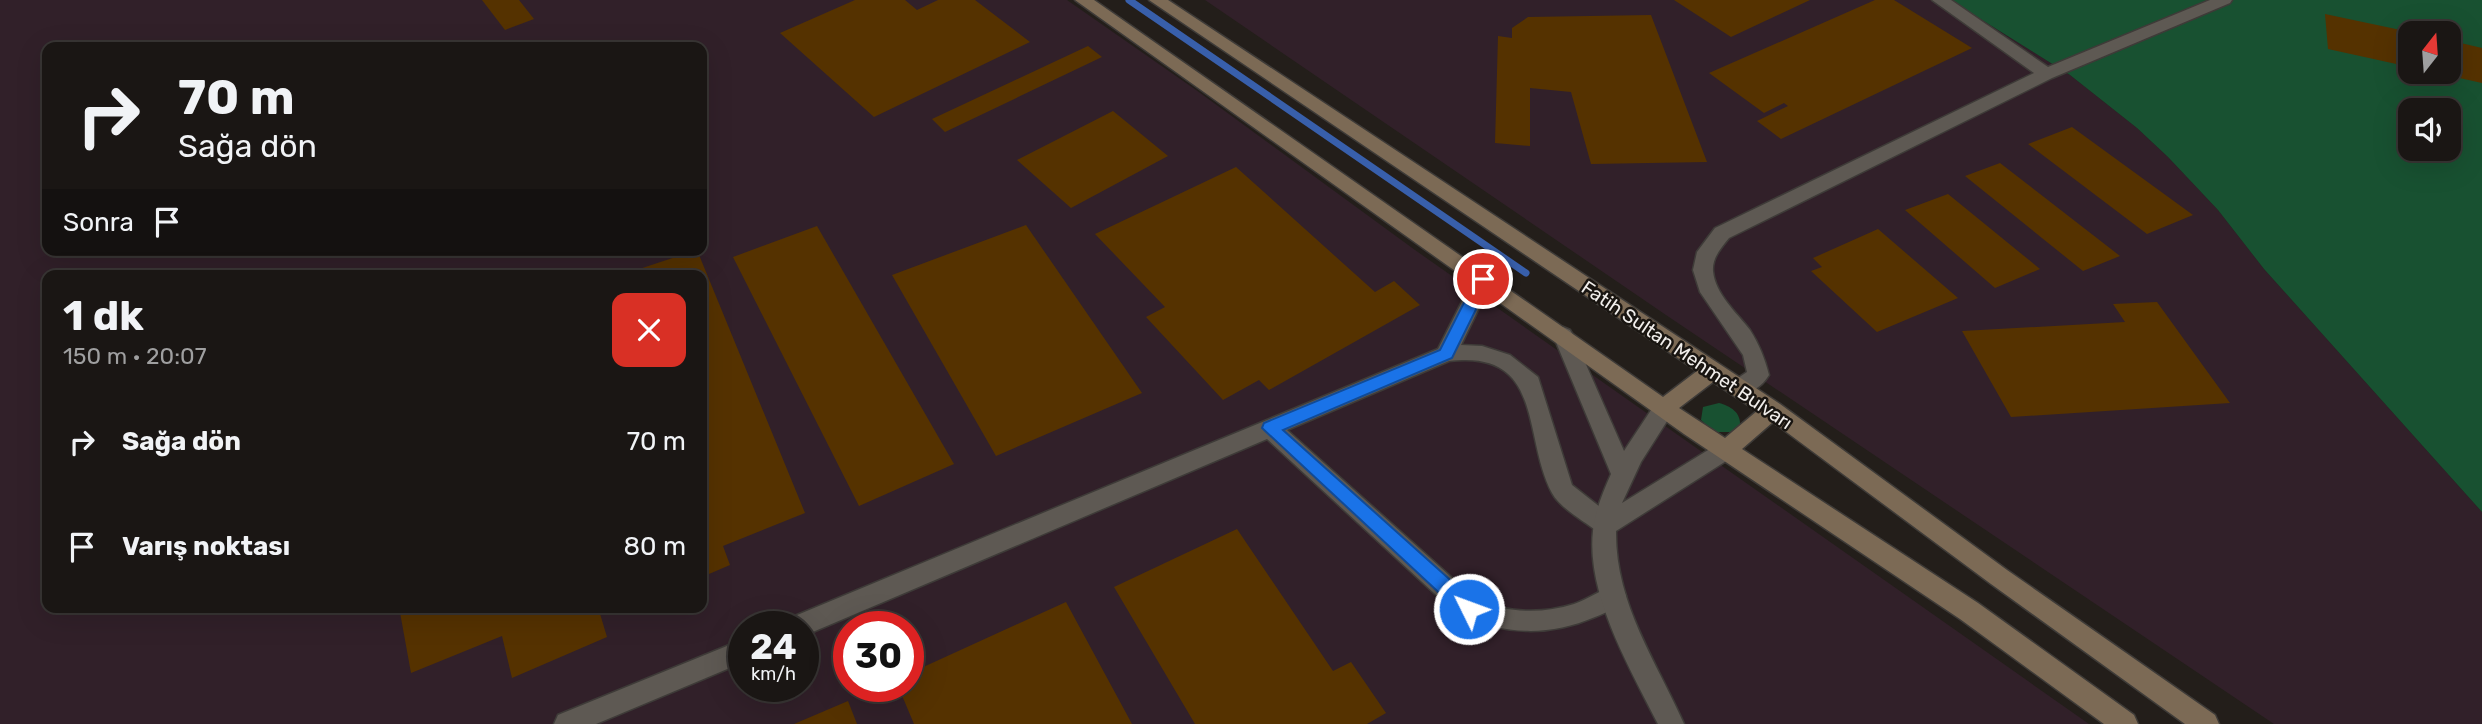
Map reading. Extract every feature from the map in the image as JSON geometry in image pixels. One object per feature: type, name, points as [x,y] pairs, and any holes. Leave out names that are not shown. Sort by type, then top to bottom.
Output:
[{"type":"main road","points":[[1083,0],[1726,450],[1969,611],[2125,724]]},
{"type":"main road","name":"Fatih Sultan Mehmet Bulvarı","points":[[1157,0],[1772,410],[1999,578],[2206,724]]},
{"type":"main road","points":[[1665,407],[1712,371]]},
{"type":"main road","points":[[1726,450],[1772,410]]},
{"type":"street","points":[[1940,0],[2046,74]]},
{"type":"street","points":[[1740,388],[1758,375],[1758,362],[1752,348],[1702,279],[1702,261],[1709,246],[1722,233],[2046,74],[2224,0]]},
{"type":"street","points":[[1446,354],[1483,279]]},
{"type":"street","points":[[1563,335],[1623,475]]},
{"type":"street","points":[[819,618],[1446,354],[1488,354],[1513,366],[1522,374],[1530,383],[1562,490],[1606,525]]},
{"type":"street","points":[[1665,407],[1643,438],[1623,475],[1606,525],[1604,547],[1619,619],[1671,724]]},
{"type":"street","points":[[1270,428],[1469,609],[1502,620],[1541,623],[1573,616],[1614,596]]},
{"type":"street","points":[[1606,525],[1726,450]]},
{"type":"street","points":[[567,724],[728,657]]},
{"type":"shaded area","points":[[0,0],[1067,0],[1196,90],[1415,250],[2089,724],[0,724]]},
{"type":"shaded area","points":[[1205,0],[1950,0],[2070,75],[2137,128],[2168,157],[2218,210],[2264,269],[2482,512],[2482,724],[2274,724],[1666,315]]},
{"type":"green space","points":[[1950,0],[2482,0],[2482,512],[2264,269],[2218,210],[2137,128],[2070,75]]},
{"type":"green space","points":[[1719,403],[1731,408],[1739,417],[1740,426],[1733,432],[1714,432],[1701,420],[1703,407]]},
{"type":"building","points":[[482,0],[519,0],[534,19],[505,30]]},
{"type":"building","points":[[855,0],[905,0],[917,10],[938,0],[975,0],[1030,42],[874,117],[780,33]]},
{"type":"building","points":[[1674,0],[1810,0],[1731,37]]},
{"type":"building","points":[[1875,0],[1894,0],[1972,48],[1781,139],[1757,121],[1788,106],[1784,103],[1764,113],[1709,73]]},
{"type":"building","points":[[2325,14],[2398,29],[2398,64],[2328,49]]},
{"type":"building","points":[[1651,15],[1707,162],[1591,164],[1571,92],[1530,88],[1530,146],[1495,143],[1498,36],[1512,38],[1512,28],[1528,17]]},
{"type":"building","points":[[2461,43],[2482,48],[2482,83],[2461,78]]},
{"type":"building","points":[[1088,46],[1102,57],[945,132],[932,119]]},
{"type":"building","points":[[1113,111],[1168,156],[1071,208],[1017,160]]},
{"type":"building","points":[[2072,127],[2193,215],[2147,234],[2028,144]]},
{"type":"building","points":[[2000,163],[2120,256],[2083,271],[1965,176]]},
{"type":"building","points":[[1236,167],[1375,292],[1394,281],[1420,305],[1269,390],[1259,380],[1223,400],[1146,317],[1165,307],[1095,234]]},
{"type":"building","points":[[1948,194],[2040,269],[1995,288],[1905,210]]},
{"type":"building","points":[[1026,225],[1142,393],[996,456],[892,275]]},
{"type":"building","points":[[817,226],[954,464],[859,506],[733,257]]},
{"type":"building","points":[[1878,229],[1958,298],[1877,332],[1811,271],[1822,267],[1813,258]]},
{"type":"building","points":[[679,256],[699,256],[705,270],[636,270]]},
{"type":"building","points":[[707,274],[805,513],[723,546],[730,565],[707,575]]},
{"type":"building","points":[[2157,302],[2230,403],[2011,417],[1962,331],[2125,322],[2113,304]]},
{"type":"building","points":[[1237,529],[1333,671],[1351,662],[1386,713],[1367,724],[1195,724],[1114,587]]},
{"type":"building","points":[[1066,602],[1132,724],[914,724],[905,702],[924,702],[924,667]]},
{"type":"building","points":[[400,613],[600,613],[607,637],[512,678],[502,636],[411,673]]},
{"type":"building","points":[[848,702],[857,724],[794,724]]},
{"type":"waterway","points":[[1129,0],[1526,273]]},
{"type":"route","points":[[1469,609],[1270,428],[1446,354],[1483,279]]}]
